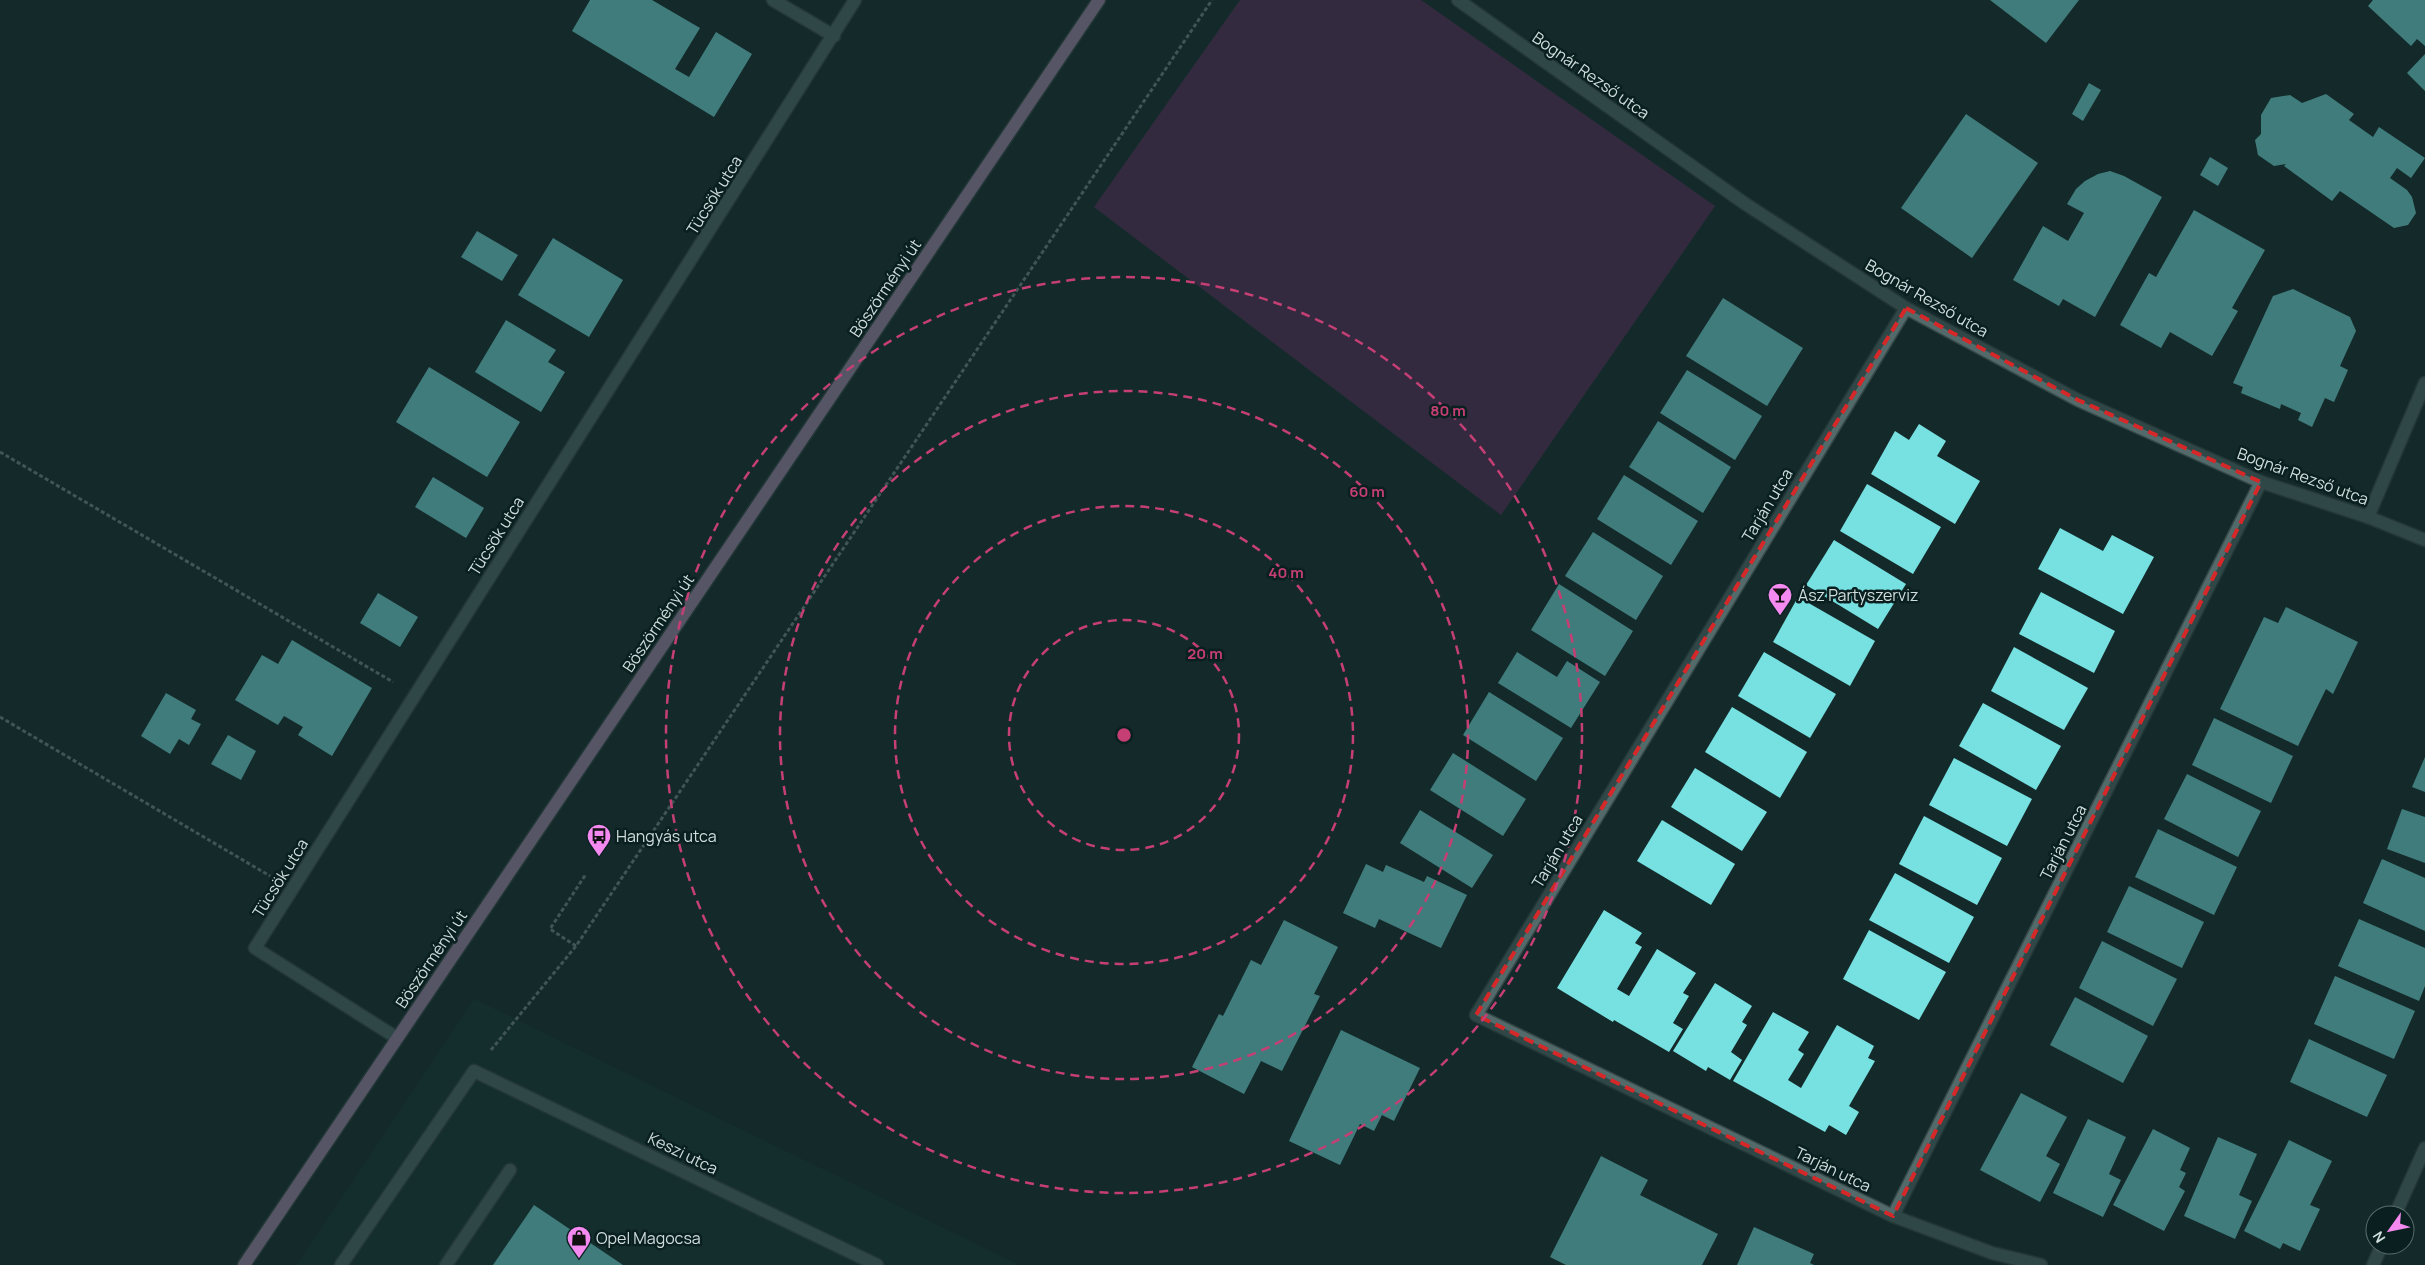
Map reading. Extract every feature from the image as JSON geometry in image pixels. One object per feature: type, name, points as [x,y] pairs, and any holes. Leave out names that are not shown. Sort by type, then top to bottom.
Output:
[{"type":"main road","name":"Böszörményi út","points":[[244,1265],[1099,0]]},
{"type":"street","points":[[773,0],[834,36]]},
{"type":"street","name":"Tücsök utca","points":[[397,1038],[255,948],[834,36],[855,0]]},
{"type":"street","name":"Bognár Rezső utca","points":[[1458,0],[1744,203],[1906,308],[2078,400],[2261,482],[2368,517],[2425,540]]},
{"type":"street","name":"Tarján utca","points":[[1906,308],[1476,1015],[1893,1216],[1992,1253],[2041,1265]]},
{"type":"street","points":[[2368,517],[2425,383]]},
{"type":"street","name":"Tarján utca","points":[[1893,1216],[2261,482]]},
{"type":"street","points":[[341,1265],[474,1071]]},
{"type":"street","name":"Keszi utca","points":[[474,1071],[877,1265]]},
{"type":"street","points":[[2399,1205],[2425,1148]]},
{"type":"street","points":[[446,1265],[510,1170]]},
{"type":"path","points":[[474,1071],[576,946],[1212,0]]},
{"type":"path","points":[[0,452],[415,695]]},
{"type":"path","points":[[0,717],[292,890]]},
{"type":"path","points":[[576,946],[550,929],[586,874]]},
{"type":"highlighted area","points":[[1906,308],[2078,400],[2261,482],[1893,1216],[1476,1015]]},
{"type":"shaded area","points":[[1240,0],[1421,0],[1715,206],[1501,515],[1094,207]]},
{"type":"shaded area","points":[[474,999],[1019,1265],[297,1265]]},
{"type":"building","points":[[590,0],[652,0],[700,28],[675,69],[689,77],[716,32],[752,54],[714,117],[572,31]]},
{"type":"building","points":[[1990,0],[2079,0],[2046,43]]},
{"type":"building","points":[[2373,0],[2425,0],[2425,46],[2417,39],[2411,46],[2368,6]]},
{"type":"building","points":[[2425,54],[2425,91],[2407,73]]},
{"type":"building","points":[[2089,83],[2101,90],[2083,121],[2072,114]]},
{"type":"building","points":[[2326,94],[2354,114],[2349,120],[2373,137],[2379,127],[2425,158],[2411,178],[2397,168],[2390,178],[2407,190],[2412,197],[2416,213],[2408,225],[2394,228],[2340,191],[2332,201],[2284,166],[2286,164],[2274,166],[2258,155],[2255,140],[2261,134],[2261,115],[2271,98],[2290,95],[2302,103]]},
{"type":"building","points":[[1966,114],[2038,163],[1972,258],[1901,208]]},
{"type":"building","points":[[2210,157],[2228,168],[2218,186],[2200,175]]},
{"type":"building","points":[[2110,171],[2124,176],[2162,197],[2095,317],[2063,299],[2059,306],[2013,280],[2043,226],[2068,241],[2084,213],[2067,204],[2076,189],[2085,181],[2098,174]]},
{"type":"building","points":[[2194,210],[2265,250],[2232,308],[2238,311],[2212,356],[2170,332],[2161,348],[2120,325],[2149,273],[2156,277]]},
{"type":"building","points":[[477,231],[518,255],[502,281],[461,257]]},
{"type":"building","points":[[553,238],[623,280],[589,337],[518,295]]},
{"type":"building","points":[[2293,289],[2350,317],[2356,331],[2340,366],[2348,370],[2334,402],[2325,398],[2312,427],[2298,420],[2301,413],[2281,404],[2280,409],[2241,393],[2243,387],[2233,383],[2273,296]]},
{"type":"building","points":[[1723,298],[1803,348],[1767,406],[1686,356]]},
{"type":"building","points":[[506,320],[556,350],[548,362],[565,372],[541,412],[475,372]]},
{"type":"building","points":[[429,367],[520,422],[487,477],[396,422]]},
{"type":"building","points":[[1687,370],[1762,416],[1735,460],[1660,413]]},
{"type":"building","points":[[1658,421],[1731,467],[1703,513],[1629,467]]},
{"type":"building","points":[[1919,424],[1946,441],[1937,456],[1980,481],[1955,524],[1871,474],[1895,431],[1909,440]]},
{"type":"building","points":[[1624,475],[1698,521],[1671,565],[1597,519]]},
{"type":"building","points":[[433,477],[484,508],[466,538],[415,507]]},
{"type":"building","points":[[1867,484],[1941,527],[1913,574],[1840,531]]},
{"type":"building","points":[[2060,528],[2103,551],[2112,535],[2154,557],[2123,614],[2038,569]]},
{"type":"building","points":[[1593,532],[1663,576],[1636,620],[1565,576]]},
{"type":"building","points":[[1834,540],[1906,584],[1878,629],[1806,585]]},
{"type":"building","points":[[1559,584],[1633,631],[1605,676],[1531,630]]},
{"type":"building","points":[[2041,592],[2115,631],[2094,673],[2019,634]]},
{"type":"building","points":[[378,593],[418,617],[400,647],[360,623]]},
{"type":"building","points":[[1798,597],[1875,641],[1850,686],[1773,642]]},
{"type":"building","points":[[2286,607],[2358,642],[2333,694],[2326,689],[2298,746],[2220,709],[2264,617],[2278,623]]},
{"type":"building","points":[[292,640],[372,688],[332,756],[298,735],[303,727],[284,716],[278,725],[235,700],[262,655],[278,664]]},
{"type":"building","points":[[2014,647],[2088,688],[2064,730],[1991,691]]},
{"type":"building","points":[[1517,652],[1557,677],[1567,661],[1600,682],[1571,728],[1498,683]]},
{"type":"building","points":[[1764,652],[1836,694],[1810,738],[1738,696]]},
{"type":"building","points":[[1489,692],[1563,738],[1536,781],[1463,735]]},
{"type":"building","points":[[166,693],[196,710],[191,719],[201,724],[189,745],[179,739],[170,754],[141,736]]},
{"type":"building","points":[[1983,703],[2061,746],[2036,790],[1959,746]]},
{"type":"building","points":[[1732,707],[1807,752],[1780,798],[1705,752]]},
{"type":"building","points":[[2214,718],[2293,756],[2271,803],[2192,765]]},
{"type":"building","points":[[228,735],[256,751],[241,780],[211,764]]},
{"type":"building","points":[[1453,753],[1526,799],[1503,836],[1430,790]]},
{"type":"building","points":[[2425,757],[2425,792],[2412,787]]},
{"type":"building","points":[[1954,758],[2032,799],[2007,846],[1929,805]]},
{"type":"building","points":[[1695,768],[1767,812],[1742,851],[1671,807]]},
{"type":"building","points":[[2187,774],[2261,811],[2238,857],[2164,819]]},
{"type":"building","points":[[2402,809],[2425,817],[2425,863],[2387,849]]},
{"type":"building","points":[[1420,810],[1493,855],[1472,888],[1400,843]]},
{"type":"building","points":[[1924,816],[2002,858],[1977,905],[1899,864]]},
{"type":"building","points":[[1662,820],[1735,864],[1711,905],[1637,861]]},
{"type":"building","points":[[2158,829],[2237,867],[2214,915],[2135,877]]},
{"type":"building","points":[[2382,859],[2425,878],[2425,931],[2363,903]]},
{"type":"building","points":[[1366,864],[1383,872],[1386,865],[1424,882],[1427,876],[1467,895],[1441,948],[1379,919],[1375,928],[1343,913]]},
{"type":"building","points":[[1895,873],[1974,917],[1949,963],[1869,920]]},
{"type":"building","points":[[2129,886],[2204,922],[2182,968],[2107,932]]},
{"type":"building","points":[[1604,910],[1642,933],[1635,943],[1642,947],[1617,989],[1629,996],[1657,949],[1696,973],[1683,993],[1689,996],[1673,1023],[1683,1029],[1669,1052],[1614,1020],[1613,1022],[1557,988]]},
{"type":"building","points":[[2359,919],[2425,948],[2425,986],[2419,1001],[2338,966]]},
{"type":"building","points":[[1284,920],[1338,947],[1314,994],[1320,996],[1282,1071],[1261,1061],[1244,1094],[1192,1067],[1219,1014],[1223,1016],[1251,960],[1261,965]]},
{"type":"building","points":[[1869,930],[1946,972],[1919,1020],[1843,979]]},
{"type":"building","points":[[2102,941],[2177,979],[2153,1026],[2079,988]]},
{"type":"building","points":[[2335,976],[2415,1011],[2394,1059],[2314,1024]]},
{"type":"building","points":[[1715,983],[1752,1006],[1742,1022],[1747,1025],[1731,1052],[1742,1060],[1730,1080],[1708,1067],[1706,1071],[1673,1051]]},
{"type":"building","points":[[2075,997],[2148,1036],[2123,1083],[2050,1045]]},
{"type":"building","points":[[1773,1012],[1809,1032],[1798,1050],[1804,1054],[1788,1080],[1801,1088],[1837,1025],[1874,1046],[1868,1058],[1875,1061],[1849,1106],[1859,1112],[1846,1135],[1829,1125],[1825,1132],[1733,1081]]},
{"type":"building","points":[[1341,1030],[1420,1068],[1394,1121],[1382,1115],[1374,1131],[1360,1124],[1340,1165],[1289,1141]]},
{"type":"building","points":[[2309,1039],[2387,1075],[2367,1117],[2290,1082]]},
{"type":"building","points":[[2021,1093],[2067,1117],[2046,1156],[2060,1164],[2040,1202],[1980,1170]]},
{"type":"building","points":[[2088,1119],[2126,1137],[2109,1174],[2121,1180],[2103,1217],[2053,1193]]},
{"type":"building","points":[[2153,1129],[2190,1148],[2180,1170],[2186,1173],[2179,1187],[2185,1191],[2164,1231],[2113,1205]]},
{"type":"building","points":[[2218,1137],[2257,1154],[2239,1195],[2252,1201],[2235,1239],[2184,1216]]},
{"type":"building","points":[[2289,1140],[2332,1161],[2310,1205],[2320,1209],[2300,1251],[2283,1243],[2280,1249],[2244,1231]]},
{"type":"building","points":[[1601,1156],[1648,1180],[1640,1195],[1718,1234],[1702,1265],[1566,1265],[1550,1257]]},
{"type":"building","points":[[534,1205],[623,1265],[493,1265]]},
{"type":"building","points":[[1754,1227],[1814,1254],[1810,1263],[1814,1265],[1737,1265]]},
{"type":"place","name":"Ász Partyszerviz","points":[[1780,616]]},
{"type":"place","name":"Hangyás utca","points":[[599,857]]},
{"type":"place","name":"Opel Magocsa","points":[[579,1259]]}]
